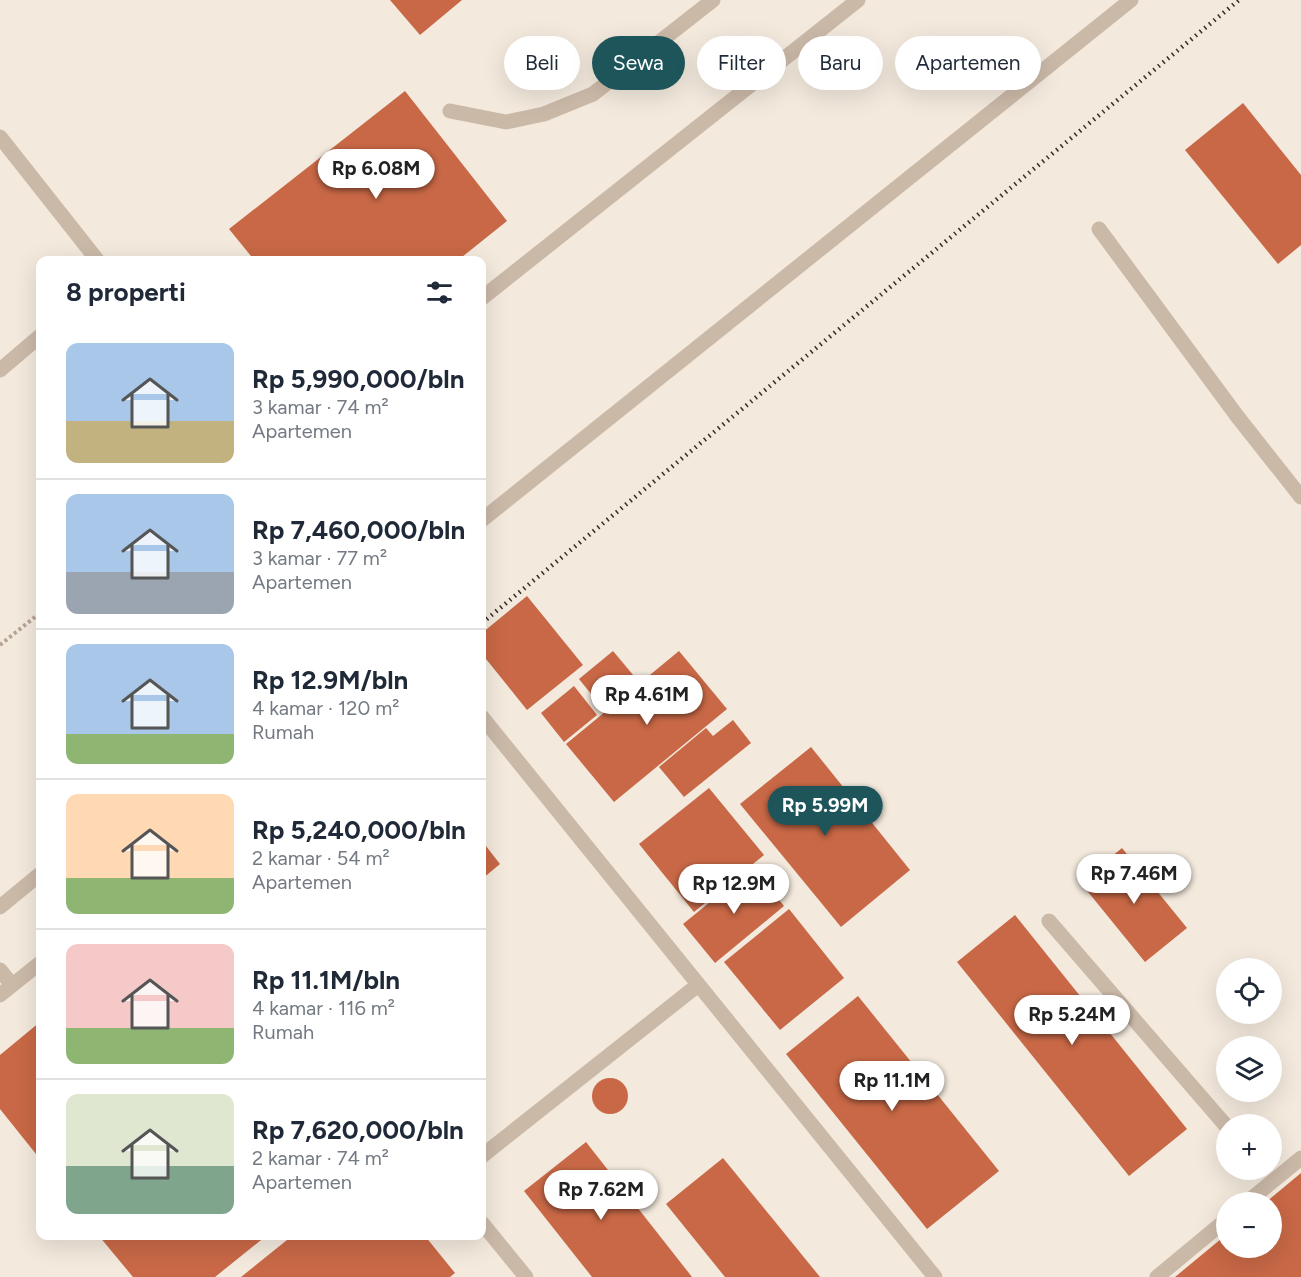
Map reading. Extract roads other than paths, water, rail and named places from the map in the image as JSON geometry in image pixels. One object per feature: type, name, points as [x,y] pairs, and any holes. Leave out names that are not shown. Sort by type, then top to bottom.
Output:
[{"type":"lane","points":[[450,111],[506,122],[544,114],[593,94],[713,0]]},
{"type":"lane","points":[[486,295],[858,0]]},
{"type":"lane","points":[[486,517],[1131,0]]},
{"type":"lane","points":[[0,137],[94,256]]},
{"type":"lane","points":[[1099,229],[1237,416],[1301,497]]},
{"type":"lane","points":[[0,370],[36,339]]},
{"type":"lane","points":[[486,722],[935,1277]]},
{"type":"lane","points":[[0,907],[36,877]]},
{"type":"lane","points":[[1048,921],[1216,1114]]},
{"type":"lane","points":[[0,970],[6,990],[36,966]]},
{"type":"lane","points":[[486,1153],[698,985]]},
{"type":"lane","points":[[1282,1168],[1301,1158]]},
{"type":"lane","points":[[1255,1192],[1265,1180]]},
{"type":"lane","points":[[486,1228],[526,1277]]},
{"type":"lane","points":[[1157,1277],[1216,1228]]},
{"type":"railway","points":[[486,620],[1239,0]]}]
